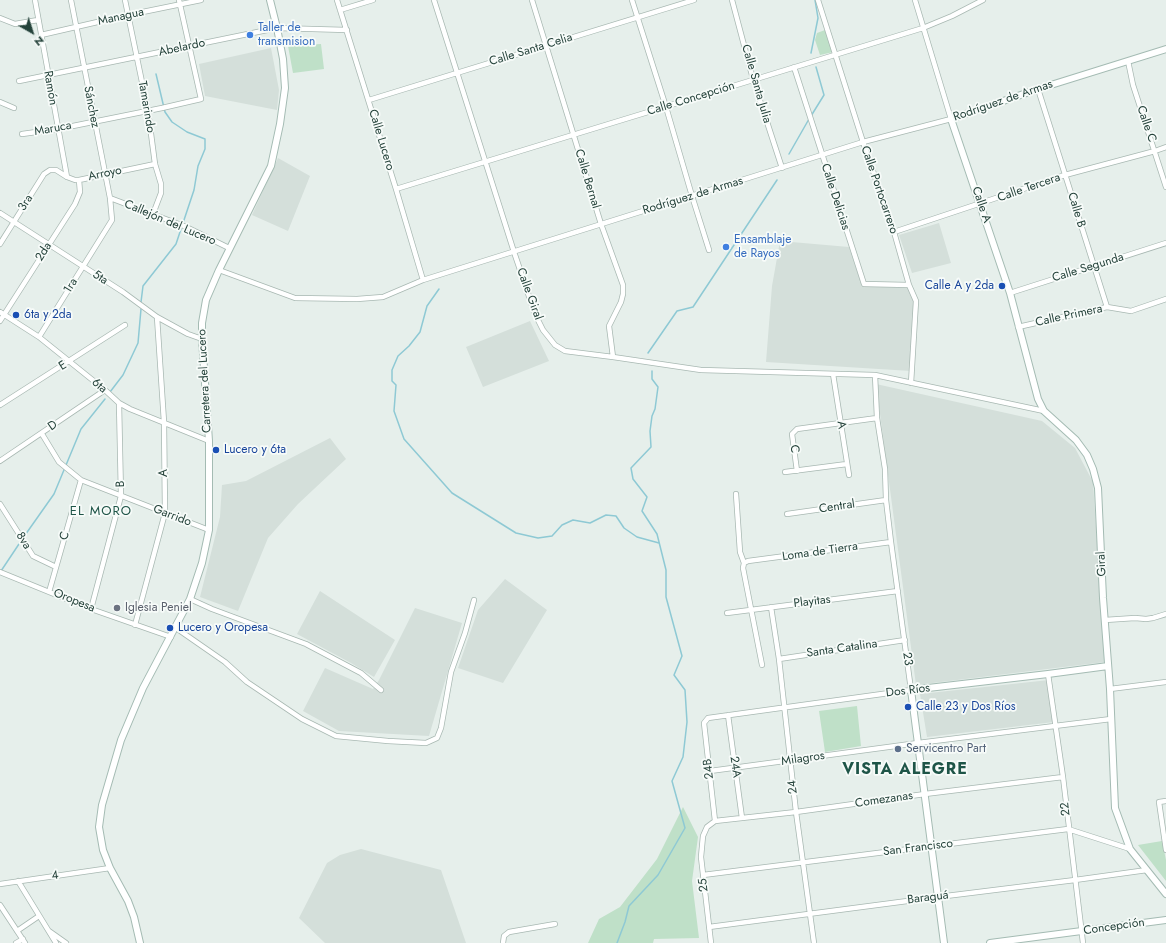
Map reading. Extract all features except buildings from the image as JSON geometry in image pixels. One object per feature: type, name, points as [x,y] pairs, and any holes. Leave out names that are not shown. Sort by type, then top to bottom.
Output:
[{"type":"street","name":"Ramón","points":[[35,0],[67,177]]},
{"type":"street","name":"Sánchez","points":[[71,0],[112,213]]},
{"type":"street","name":"Tamarindo","points":[[125,0],[148,111],[155,164],[161,184],[161,192],[153,214]]},
{"type":"street","name":"Managua","points":[[41,35],[180,2],[201,0]]},
{"type":"street","name":"Carretera del Lucero","points":[[140,943],[134,917],[128,902],[110,868],[103,850],[99,827],[102,805],[121,740],[144,688],[190,599],[202,563],[209,530],[209,441],[202,323],[206,300],[219,270],[272,166],[285,88],[283,59],[270,0]]},
{"type":"street","name":"Calle Lucero","points":[[337,0],[369,100],[422,280]]},
{"type":"street","points":[[340,10],[373,0]]},
{"type":"street","name":"Calle Giral","points":[[434,0],[535,314],[542,330],[555,344],[565,351],[701,370],[875,375]]},
{"type":"street","name":"Calle Bernal","points":[[532,0],[601,224],[623,286],[621,302],[609,326],[613,357]]},
{"type":"street","points":[[632,0],[709,250]]},
{"type":"street","name":"Calle Santa Celia","points":[[369,100],[694,0]]},
{"type":"street","name":"Calle Santa Julia","points":[[732,0],[753,79],[782,168]]},
{"type":"street","name":"Calle Portocarrero","points":[[818,0],[863,142],[894,232],[909,285],[914,293],[917,306],[911,383]]},
{"type":"street","name":"Calle A","points":[[915,0],[951,119],[1010,292],[1038,399],[1044,411]]},
{"type":"street","name":"Calle Concepción","points":[[396,189],[924,28],[952,16],[980,1]]},
{"type":"street","points":[[180,2],[189,47]]},
{"type":"street","points":[[0,18],[15,24],[38,20]]},
{"type":"street","name":"Abelardo","points":[[19,81],[277,28],[347,30]]},
{"type":"street","name":"Maruca","points":[[22,134],[58,129],[164,108],[201,99],[189,47]]},
{"type":"street","name":"Rodríguez de Armas","points":[[219,270],[295,298],[357,299],[383,297],[422,280],[863,142],[951,119],[1038,89],[1166,49]]},
{"type":"street","name":"Calle C","points":[[1128,61],[1133,85],[1166,187]]},
{"type":"street","name":"Calle Delicias","points":[[794,67],[864,284],[909,285]]},
{"type":"street","name":"Calle B","points":[[1038,89],[1107,307]]},
{"type":"street","points":[[0,102],[14,108]]},
{"type":"street","name":"Calle Tercera","points":[[894,232],[1065,175],[1166,147]]},
{"type":"street","name":"Arroyo","points":[[56,170],[67,177],[79,180],[155,164]]},
{"type":"street","name":"3ra","points":[[0,244],[44,174],[50,170],[56,170]]},
{"type":"street","name":"2da","points":[[0,321],[2,313],[49,245],[75,204],[80,192],[79,180]]},
{"type":"street","name":"Callejón del Lucero","points":[[110,198],[184,226],[229,248]]},
{"type":"street","name":"5ta","points":[[0,213],[123,292],[157,317],[188,334],[202,339]]},
{"type":"street","name":"1ra","points":[[39,337],[112,220],[112,213]]},
{"type":"street","name":"Calle Segunda","points":[[1010,292],[1166,243]]},
{"type":"street","name":"Calle Primera","points":[[1018,327],[1107,307],[1131,311],[1166,299]]},
{"type":"street","name":"6ta","points":[[2,313],[39,337],[70,361],[119,403],[130,409],[209,441]]},
{"type":"street","name":"A","points":[[135,625],[165,513],[164,422],[157,317]]},
{"type":"street","name":"E","points":[[0,405],[125,325]]},
{"type":"street","name":"A","points":[[833,374],[849,476]]},
{"type":"street","points":[[875,375],[1044,411]]},
{"type":"street","name":"23","points":[[875,375],[877,418],[885,469],[886,500],[891,542],[944,943]]},
{"type":"street","name":"D","points":[[0,461],[105,390]]},
{"type":"street","name":"B","points":[[91,609],[121,496],[119,403]]},
{"type":"street","name":"Giral","points":[[1044,411],[1076,440],[1087,455],[1093,469],[1098,488],[1110,689],[1115,808],[1130,849],[1166,894]]},
{"type":"street","points":[[840,422],[877,418]]},
{"type":"street","name":"C","points":[[797,471],[792,434],[797,428],[840,422]]},
{"type":"street","name":"Garrido","points":[[42,434],[59,462],[81,480],[209,530]]},
{"type":"street","points":[[785,472],[847,464]]},
{"type":"street","name":"C","points":[[49,592],[81,480]]},
{"type":"street","points":[[736,494],[740,552],[746,562],[743,568],[762,665]]},
{"type":"street","name":"Central","points":[[787,514],[886,500]]},
{"type":"street","name":"8va","points":[[0,504],[33,556],[56,567]]},
{"type":"street","name":"Loma de Tierra","points":[[746,562],[891,542]]},
{"type":"street","name":"Oropesa","points":[[0,572],[91,609],[171,637]]},
{"type":"street","name":"Playitas","points":[[727,613],[898,591]]},
{"type":"street","points":[[190,599],[212,609],[306,644],[361,673],[381,690]]},
{"type":"street","points":[[176,628],[225,662],[247,682],[302,719],[336,736],[426,743],[437,738],[441,728],[451,672],[465,633],[474,600]]},
{"type":"street","name":"24","points":[[771,607],[779,659],[802,862],[814,943]]},
{"type":"street","points":[[1105,620],[1153,618],[1166,614]]},
{"type":"street","name":"Santa Catalina","points":[[779,659],[905,640]]},
{"type":"street","name":"Dos Ríos","points":[[708,718],[911,690],[1108,666]]},
{"type":"street","name":"22","points":[[1048,674],[1063,777],[1068,829],[1076,880],[1083,943]]},
{"type":"street","points":[[1110,689],[1166,682]]},
{"type":"street","name":"24A","points":[[728,715],[742,818]]},
{"type":"street","name":"24B","points":[[708,718],[704,723],[715,821]]},
{"type":"street","name":"Milagros","points":[[710,771],[1111,719]]},
{"type":"street","name":"Comezanas","points":[[715,821],[796,812],[1063,777]]},
{"type":"street","points":[[1166,801],[1159,802],[1166,850]]},
{"type":"street","name":"25","points":[[711,943],[701,857],[703,836],[707,827],[715,821]]},
{"type":"street","name":"San Francisco","points":[[703,875],[1068,829],[1130,849]]},
{"type":"street","name":"4","points":[[0,884],[110,868]]},
{"type":"street","name":"Baraguá","points":[[709,927],[1147,870]]},
{"type":"street","points":[[18,881],[56,943]]},
{"type":"street","points":[[0,905],[24,941],[16,943]]},
{"type":"street","points":[[17,931],[39,916]]},
{"type":"street","name":"Concepción","points":[[990,943],[1166,920]]},
{"type":"street","points":[[503,943],[504,936],[509,932],[555,924]]},
{"type":"street","points":[[46,928],[66,943]]},
{"type":"shaded area","points":[[271,48],[279,90],[277,110],[205,96],[199,64]]},
{"type":"shaded area","points":[[278,158],[310,176],[288,231],[252,215]]},
{"type":"shaded area","points":[[939,223],[951,263],[912,273],[899,235]]},
{"type":"shaded area","points":[[780,241],[849,247],[862,286],[909,288],[914,299],[911,371],[766,362],[772,286]]},
{"type":"shaded area","points":[[530,321],[549,361],[483,387],[466,347]]},
{"type":"shaded area","points":[[876,384],[1042,421],[1075,448],[1093,482],[1105,662],[916,685]]},
{"type":"shaded area","points":[[330,438],[346,459],[298,504],[268,538],[238,611],[200,597],[220,517],[222,485],[246,481]]},
{"type":"shaded area","points":[[505,579],[547,610],[503,683],[458,668],[478,610]]},
{"type":"shaded area","points":[[320,591],[395,640],[374,677],[297,634]]},
{"type":"shaded area","points":[[415,608],[462,623],[429,736],[339,731],[303,711],[325,668],[373,689]]},
{"type":"shaded area","points":[[1049,680],[1054,722],[927,737],[920,694]]},
{"type":"shaded area","points":[[361,849],[441,870],[466,943],[325,943],[299,918],[327,863],[340,855]]},
{"type":"green space","points":[[825,30],[833,52],[820,55],[815,40],[817,33]]},
{"type":"green space","points":[[321,44],[324,69],[293,73],[288,46]]},
{"type":"green space","points":[[857,706],[861,746],[825,752],[819,711]]},
{"type":"green space","points":[[683,807],[698,837],[692,881],[699,938],[654,939],[653,943],[588,943],[599,919],[620,907],[657,859]]},
{"type":"green space","points":[[1162,841],[1166,860],[1166,881],[1138,845]]},
{"type":"waterway","points":[[811,53],[818,18],[815,0]]},
{"type":"waterway","points":[[811,116],[824,95],[816,67]]},
{"type":"waterway","points":[[141,302],[143,286],[176,244],[194,190],[198,166],[205,149],[205,139],[187,132],[172,122],[165,112],[156,74]]},
{"type":"waterway","points":[[789,154],[809,119]]},
{"type":"waterway","points":[[648,353],[677,311],[693,307],[777,180]]},
{"type":"waterway","points":[[439,289],[427,306],[420,332],[409,346],[398,356],[392,370],[392,381],[396,385],[394,411],[404,439],[452,493],[516,533],[538,538],[552,536],[562,525],[573,520],[590,523],[606,515],[616,516],[624,528],[637,537],[659,543]]},
{"type":"waterway","points":[[110,392],[123,375],[138,343],[141,309]]},
{"type":"waterway","points":[[617,943],[629,906],[658,875],[685,828],[672,781],[683,757],[687,722],[685,690],[674,675],[682,656],[666,597],[666,570],[657,534],[642,511],[647,497],[633,479],[631,468],[651,447],[650,431],[658,387],[652,379],[652,371]]},
{"type":"waterway","points":[[23,538],[54,494],[81,429],[105,399]]},
{"type":"waterway","points":[[1,571],[21,541]]},
{"type":"place","name":"Taller de transmision","points":[[250,35]]},
{"type":"place","name":"Ensamblaje de Rayos","points":[[726,247]]},
{"type":"place","name":"Calle A y 2da","points":[[1002,286]]},
{"type":"place","name":"6ta y 2da","points":[[16,315]]},
{"type":"place","name":"Lucero y 6ta","points":[[216,450]]},
{"type":"place","name":"Iglesia Peniel","points":[[117,608]]},
{"type":"place","name":"Lucero y Oropesa","points":[[170,628]]},
{"type":"place","name":"Calle 23 y Dos Ríos","points":[[908,707]]},
{"type":"place","name":"Servicentro Part","points":[[898,749]]},
{"type":"district","name":"EL MORO","points":[[101,512]]},
{"type":"district","name":"VISTA ALEGRE","points":[[905,770]]}]
